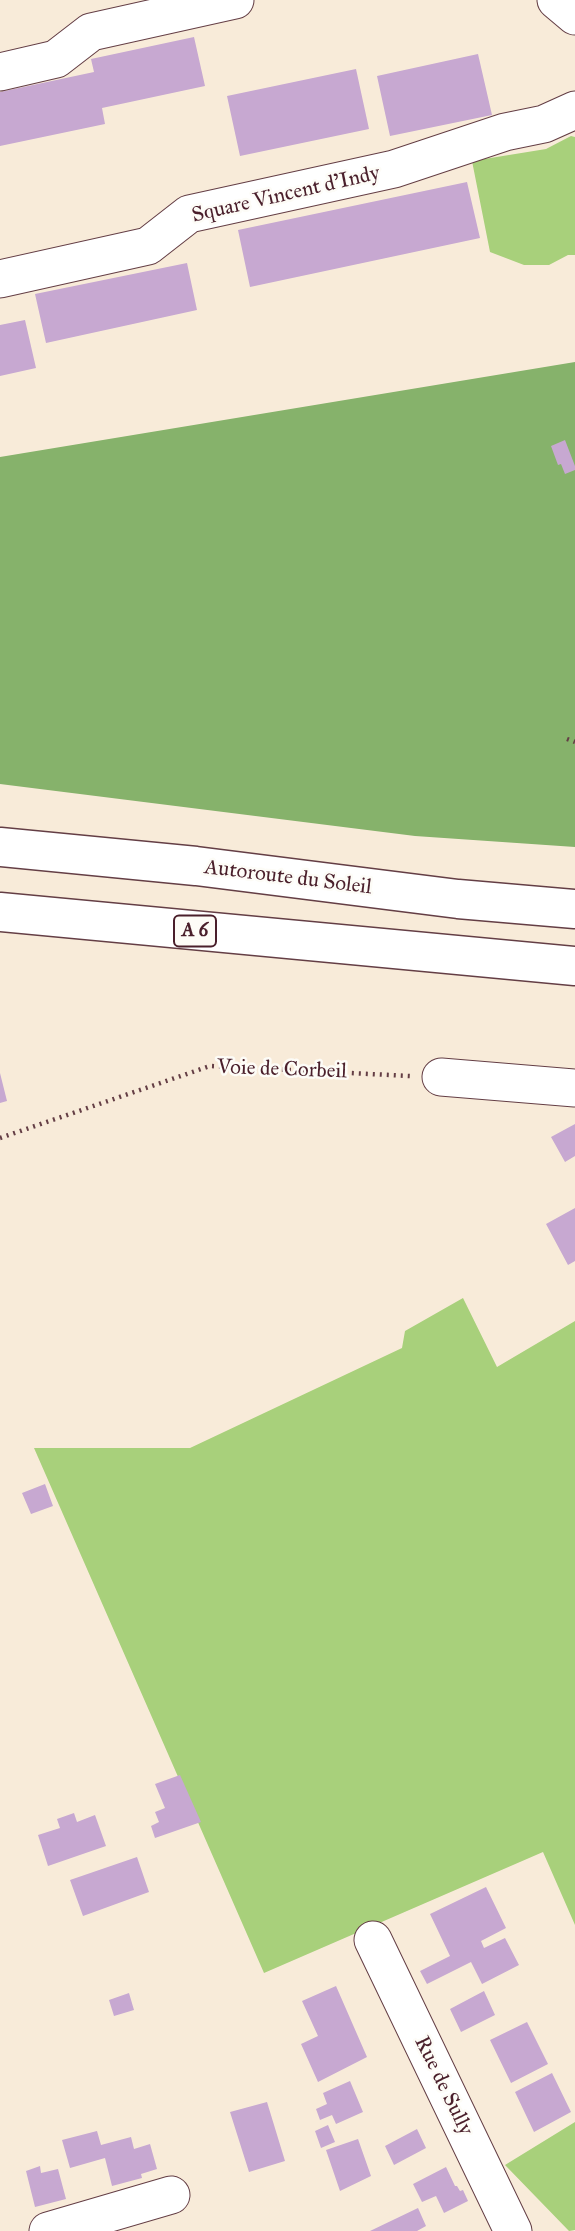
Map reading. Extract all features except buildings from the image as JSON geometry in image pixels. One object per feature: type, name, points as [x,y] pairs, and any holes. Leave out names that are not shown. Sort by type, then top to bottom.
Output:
[{"type":"highway","name":"Autoroute du Soleil","points":[[0,848],[196,866],[458,899],[575,909]]},
{"type":"highway","name":"A 6","points":[[0,912],[575,966]]},
{"type":"street","points":[[0,72],[56,59],[91,32],[235,0]]},
{"type":"street","points":[[556,0],[575,16]]},
{"type":"street","name":"Square Vincent d'Indy","points":[[0,279],[148,246],[189,214],[394,169],[505,132],[544,124],[575,110]]},
{"type":"street","points":[[441,1077],[575,1088]]},
{"type":"street","name":"Rue de Sully","points":[[373,1940],[513,2231]]},
{"type":"street","points":[[48,2231],[171,2196]]},
{"type":"path","points":[[567,739],[575,742]]},
{"type":"path","name":"Voie de Corbeil","points":[[0,1138],[210,1066],[441,1077]]},
{"type":"green space","points":[[571,136],[575,137],[575,255],[568,255],[549,265],[524,265],[490,252],[472,161],[546,149]]},
{"type":"green space","points":[[575,362],[575,847],[415,836],[0,784],[0,457]]},
{"type":"green space","points":[[463,1298],[497,1367],[575,1321],[575,1925],[543,1852],[264,1973],[34,1448],[190,1448],[402,1348],[405,1331]]},
{"type":"green space","points":[[575,2122],[575,2230],[569,2231],[505,2165]]}]
